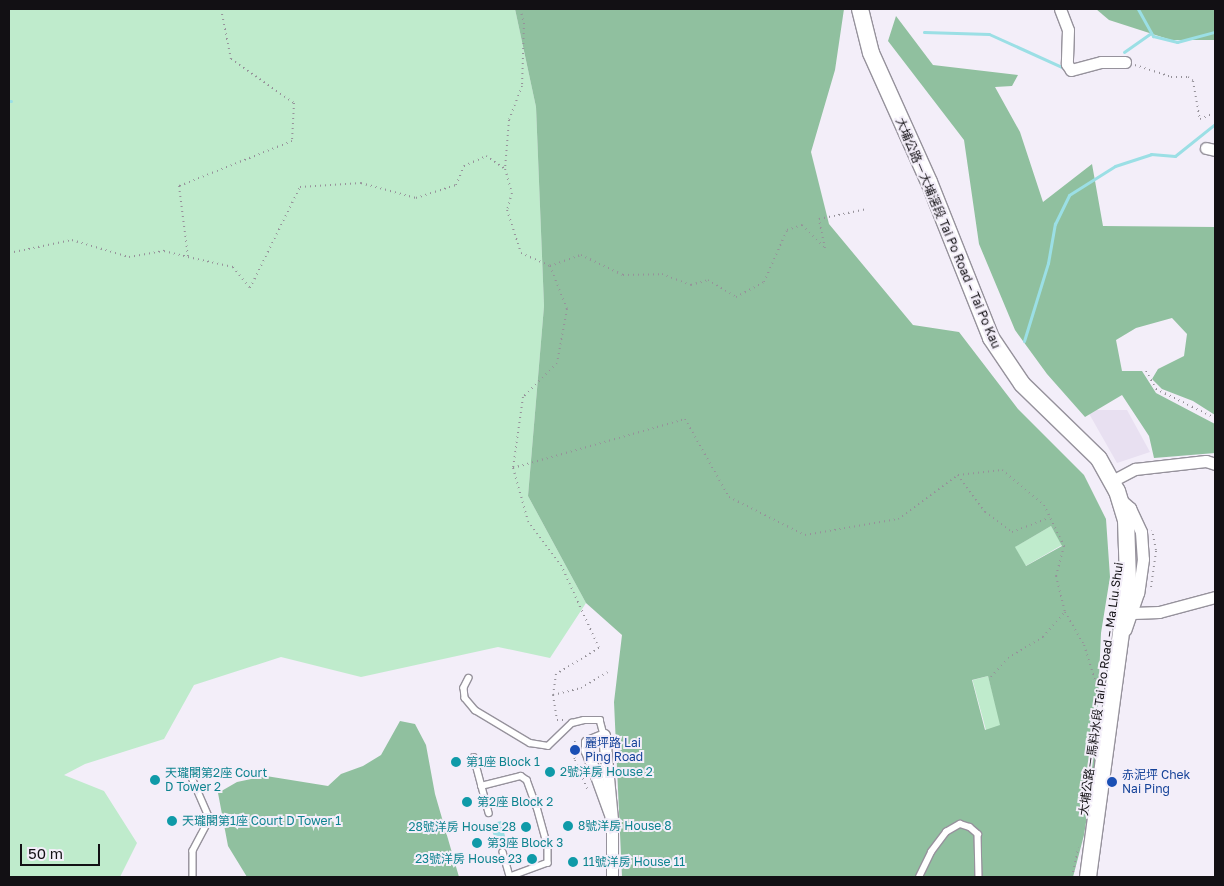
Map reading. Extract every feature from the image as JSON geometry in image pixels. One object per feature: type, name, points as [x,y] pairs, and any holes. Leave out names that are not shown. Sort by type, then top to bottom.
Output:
[{"type":"main road","name":"大埔公路－大埔滘段 Tai Po Road – Tai Po Kau","points":[[860,9],[871,53],[929,182],[1000,354],[1022,384],[1092,451],[1112,481]]},
{"type":"main road","name":"大埔公路－馬料水段 Tai Po Road – Ma Liu Shui","points":[[1088,877],[1120,640],[1129,554],[1120,500],[1112,481]]},
{"type":"street","points":[[1060,9],[1068,30],[1067,64],[1071,70],[1100,62],[1125,62]]},
{"type":"street","points":[[1112,481],[1135,469],[1206,461],[1215,464]]},
{"type":"street","points":[[1120,500],[1130,508],[1142,538],[1141,577],[1133,613],[1120,640]]},
{"type":"street","points":[[1133,613],[1159,612],[1215,597]]},
{"type":"street","points":[[612,820],[587,751],[587,742],[604,735],[612,820],[612,877]]},
{"type":"lane","points":[[469,678],[464,688],[465,698],[475,710],[530,743],[548,746],[572,724],[584,720],[600,720],[604,735]]},
{"type":"lane","points":[[474,757],[489,813]]},
{"type":"lane","points":[[482,786],[521,776],[527,780],[548,847],[548,863],[510,877],[503,852]]},
{"type":"lane","points":[[193,780],[210,819],[194,851],[193,877]]},
{"type":"lane","points":[[919,877],[931,852],[946,832],[960,824],[974,830],[979,840],[979,877]]},
{"type":"path","points":[[188,256],[179,186],[292,141],[294,103],[231,59],[221,9]]},
{"type":"path","points":[[520,9],[524,24],[522,86],[509,120],[505,169],[512,193],[507,210],[521,253],[550,266],[580,255],[623,276],[662,274],[691,285],[708,280],[736,297],[764,282],[787,230],[802,225],[825,248],[819,219],[867,209]]},
{"type":"path","points":[[1125,62],[1171,77],[1188,76],[1193,82],[1200,119],[1215,113]]},
{"type":"path","points":[[9,254],[72,240],[129,257],[164,251],[233,267],[250,288],[300,187],[360,183],[416,198],[456,185],[464,166],[486,156],[505,169]]},
{"type":"path","points":[[550,266],[567,309],[557,363],[523,397],[513,468],[528,521],[561,565],[599,648],[556,674],[554,695],[557,720]]},
{"type":"path","points":[[1146,371],[1149,380],[1156,388],[1215,418]]},
{"type":"path","points":[[513,468],[685,419],[729,497],[805,535],[898,519],[958,475],[1002,470],[1044,504],[1048,518],[1064,546],[1056,576],[1065,612],[1042,637],[1008,658],[991,677]]},
{"type":"path","points":[[958,475],[985,512],[1012,532],[1048,518]]},
{"type":"path","name":"大埔公路－馬料水段 Tai Po Road – Ma Liu Shui","points":[[1065,612],[1084,645],[1101,697],[1102,688]]},
{"type":"path","points":[[554,695],[581,688],[608,672]]},
{"type":"path","points":[[1072,877],[1080,839]]},
{"type":"shaded area","points":[[1087,410],[1127,410],[1150,452],[1117,463]]},
{"type":"green space","points":[[9,9],[515,9],[536,107],[544,306],[528,496],[586,603],[550,658],[498,647],[361,677],[281,657],[194,685],[164,739],[85,764],[64,775],[104,791],[137,843],[120,877],[9,877]]},
{"type":"green space","points":[[515,9],[844,9],[835,70],[811,152],[829,224],[913,325],[959,332],[1018,409],[1084,475],[1106,519],[1110,577],[1101,633],[1095,767],[1084,835],[1073,877],[622,877],[614,702],[622,635],[586,603],[528,496],[544,306],[536,107]],"holes":[[[1051,526],[1062,546],[1026,566],[1015,547]],[[988,676],[1000,725],[985,730],[972,680]]]},
{"type":"green space","points":[[1096,9],[1215,9],[1215,40],[1171,40],[1109,20]]},
{"type":"green space","points":[[896,16],[933,65],[1018,75],[1012,86],[995,87],[1020,132],[1043,202],[1092,164],[1103,226],[1215,227],[1215,415],[1193,401],[1162,389],[1152,379],[1158,369],[1184,356],[1187,334],[1172,318],[1136,328],[1116,340],[1122,371],[1142,371],[1156,393],[1215,424],[1215,453],[1154,458],[1149,436],[1122,395],[1085,417],[1047,374],[1015,330],[979,244],[964,140],[888,41]]},
{"type":"green space","points":[[1051,526],[1062,545],[1026,566],[1015,547]]},
{"type":"green space","points":[[988,676],[1001,726],[986,730],[973,680]]},
{"type":"green space","points":[[400,721],[415,724],[426,745],[435,794],[459,877],[247,877],[228,846],[218,793],[237,782],[266,776],[328,786],[341,774],[363,766],[381,755]]},
{"type":"water","points":[[501,821],[507,844],[497,847],[490,824]]},
{"type":"waterway","points":[[1138,9],[1153,36],[1177,42],[1215,32]]},
{"type":"waterway","points":[[924,32],[989,34],[1066,69]]},
{"type":"waterway","points":[[1124,52],[1151,33]]},
{"type":"waterway","points":[[1024,341],[1048,263],[1055,224],[1069,195],[1115,166],[1151,154],[1175,156],[1215,124]]},
{"type":"place","name":"麗坪路 Lai Ping Road","points":[[575,750]]},
{"type":"place","name":"第1座 Block 1","points":[[456,762]]},
{"type":"place","name":"2號洋房 House 2","points":[[550,772]]},
{"type":"place","name":"天瓏閣第2座 Court D Tower 2","points":[[155,780]]},
{"type":"place","name":"赤泥坪 Chek Nai Ping","points":[[1112,782]]},
{"type":"place","name":"第2座 Block 2","points":[[467,802]]},
{"type":"place","name":"天瓏閣第1座 Court D Tower 1","points":[[172,821]]},
{"type":"place","name":"8號洋房 House 8","points":[[568,826]]},
{"type":"place","name":"28號洋房 House 28","points":[[526,827]]},
{"type":"place","name":"第3座 Block 3","points":[[477,843]]},
{"type":"place","name":"23號洋房 House 23","points":[[532,859]]},
{"type":"place","name":"11號洋房 House 11","points":[[573,862]]}]
